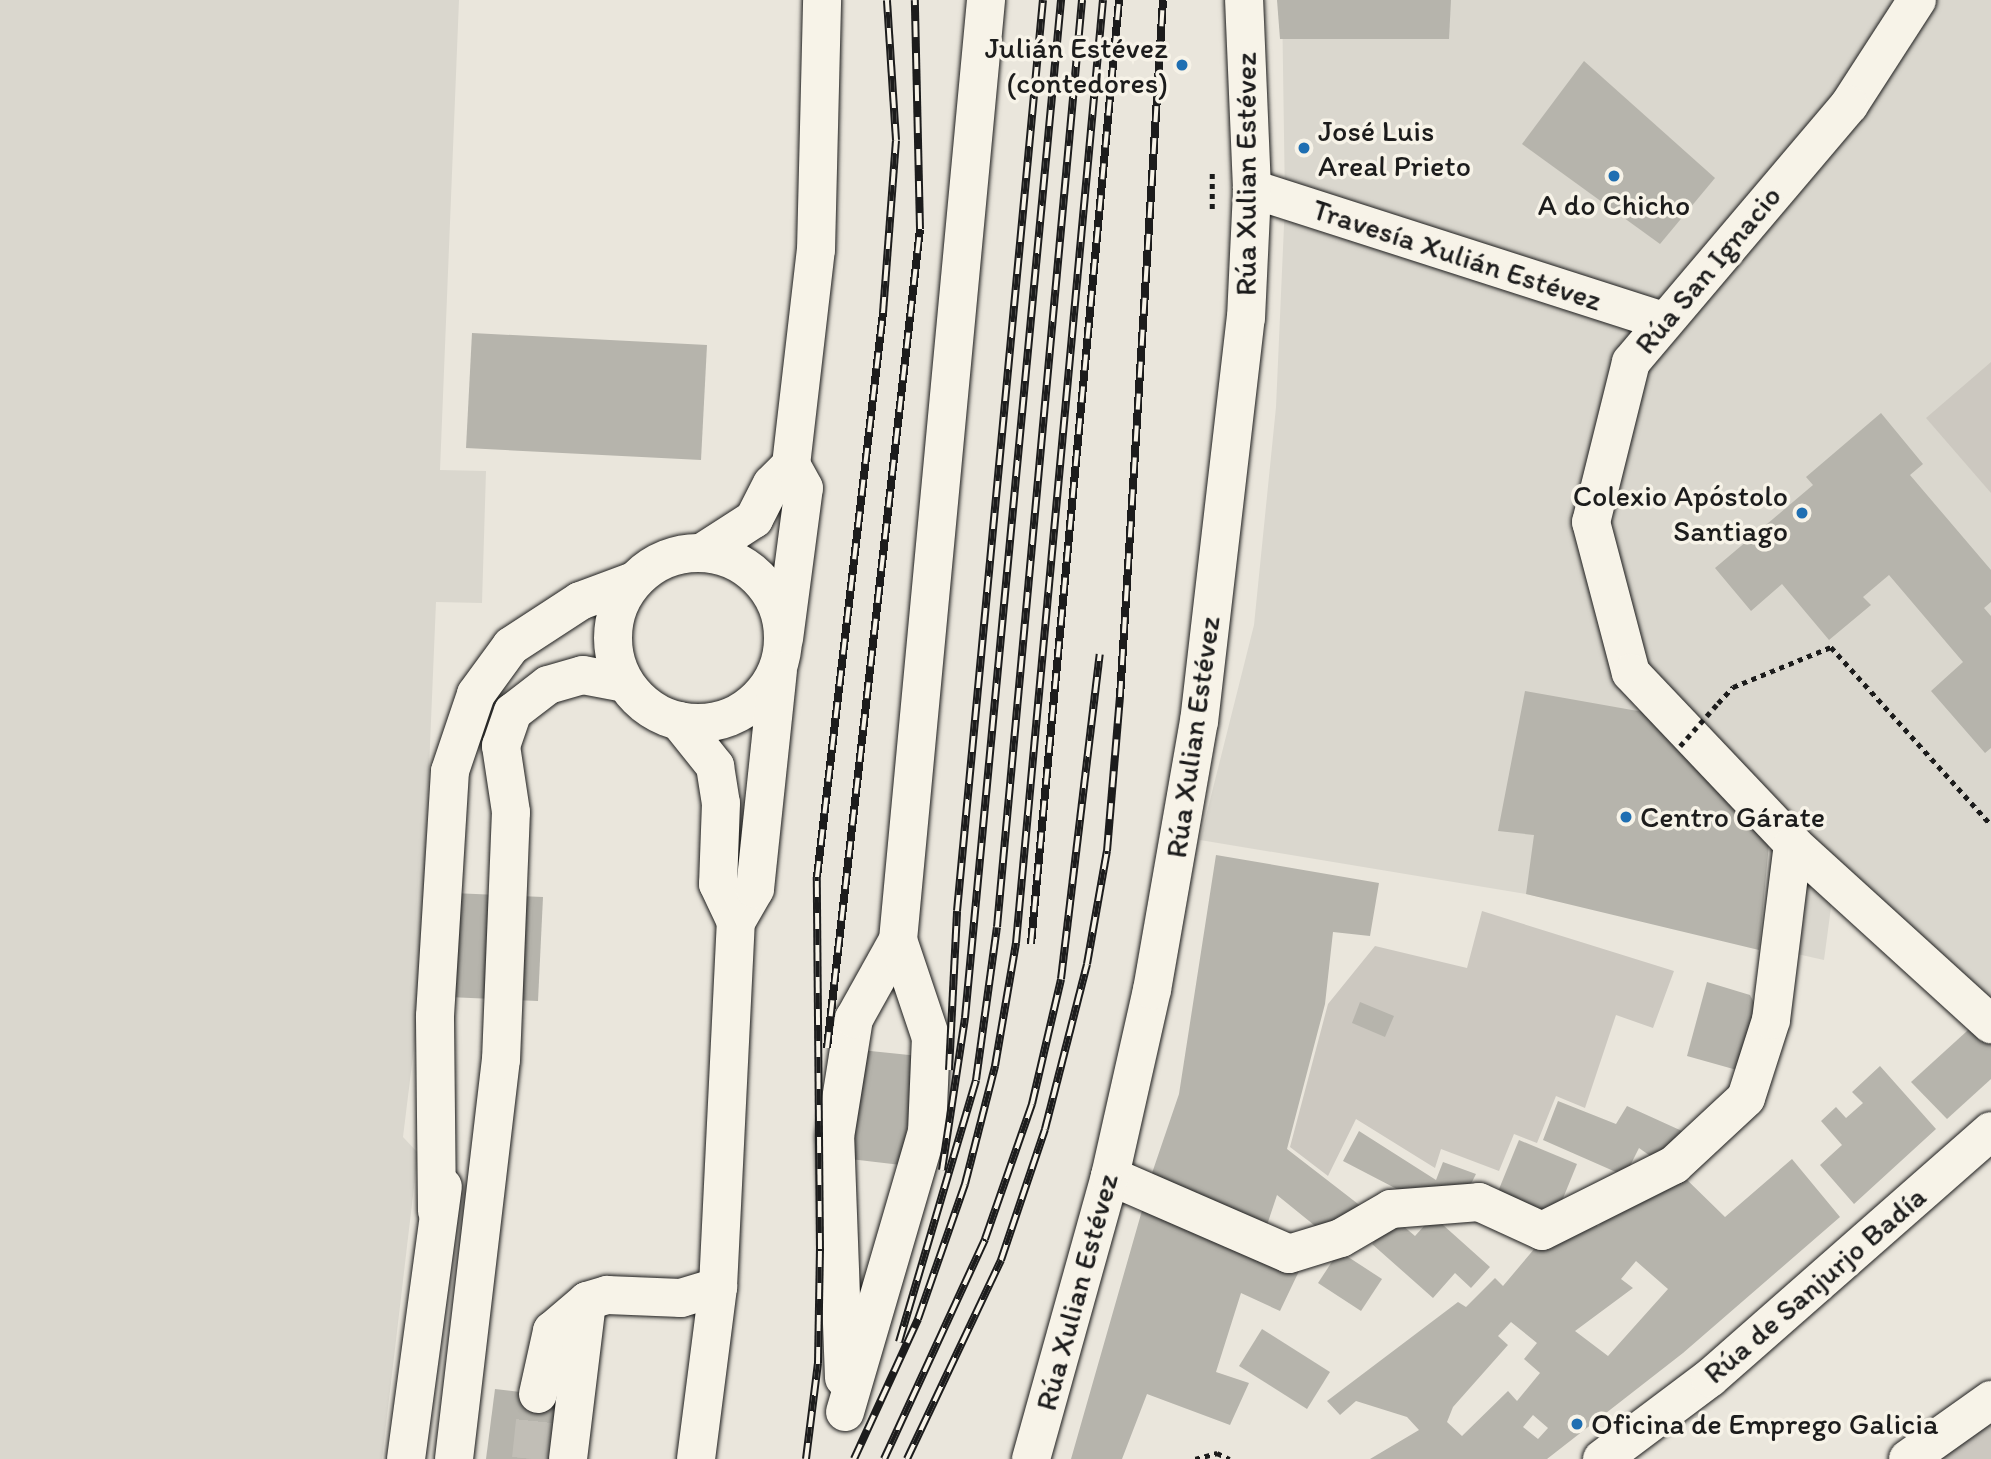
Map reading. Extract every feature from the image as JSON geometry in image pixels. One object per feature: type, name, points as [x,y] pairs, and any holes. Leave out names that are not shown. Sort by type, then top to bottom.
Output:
[{"type":"street","points":[[696,1459],[718,1287],[736,922],[755,889],[781,655],[804,488],[791,465],[816,250],[822,0]]},
{"type":"street","points":[[898,940],[931,1038],[927,1132],[845,1412],[835,1137],[854,1019],[898,940],[986,0]]},
{"type":"street","name":"Rúa Xulian Estévez","points":[[1031,1459],[1110,1177],[1157,965],[1199,722],[1246,318],[1252,189],[1244,0]]},
{"type":"street","name":"Rúa San Ignacio","points":[[1917,0],[1849,105],[1662,321],[1631,362],[1591,522],[1631,673],[1793,844],[1991,1024]]},
{"type":"street","name":"Travesía Xulián Estévez","points":[[1252,189],[1662,321]]},
{"type":"street","points":[[703,552],[754,519],[772,484],[791,465]]},
{"type":"street","points":[[406,1459],[437,1211],[435,1016],[448,793],[476,694],[510,646],[580,601],[634,581],[677,555],[703,552],[745,565],[761,579],[774,597],[781,655],[738,714],[719,721],[679,721]]},
{"type":"street","points":[[634,581],[614,620],[616,663],[625,683],[640,700],[679,721],[715,766],[721,803],[718,884],[736,922]]},
{"type":"street","points":[[453,1459],[484,1215],[498,1181],[526,1012],[528,841],[511,812],[501,746],[513,712],[565,678],[625,683]]},
{"type":"street","points":[[1110,1177],[1289,1254],[1341,1238],[1391,1209],[1479,1202],[1542,1231],[1674,1165],[1746,1098],[1771,1020],[1793,844]]},
{"type":"street","name":"Rúa de Sanjurjo Badía","points":[[1602,1459],[1710,1378],[1991,1131]]},
{"type":"street","points":[[538,1394],[552,1331],[587,1301],[607,1295],[681,1298],[718,1287]]},
{"type":"street","points":[[568,1459],[587,1301]]},
{"type":"street","points":[[1908,1459],[1991,1400]]},
{"type":"path","points":[[1680,746],[1733,687],[1831,647],[1991,825]]},
{"type":"path","points":[[1195,1459],[1217,1453],[1230,1459]]},
{"type":"shaded area","points":[[0,0],[459,0],[440,470],[486,471],[482,603],[436,602],[419,1007],[403,1137],[418,1153],[382,1459],[0,1459]]},
{"type":"shaded area","points":[[1282,0],[1991,0],[1991,1012],[1836,870],[1824,960],[1526,894],[1200,840],[1254,625],[1276,407],[1285,203]]},
{"type":"shaded area","points":[[1991,362],[1991,493],[1926,418]]},
{"type":"shaded area","points":[[1482,911],[1674,971],[1653,1028],[1616,1015],[1585,1108],[1556,1096],[1537,1143],[1514,1134],[1499,1171],[1441,1149],[1435,1168],[1356,1119],[1328,1176],[1290,1147],[1328,1004],[1375,946],[1467,968]]},
{"type":"shaded area","points":[[1991,1421],[1991,1459],[1936,1459]]},
{"type":"building","points":[[1277,0],[1451,0],[1449,39],[1280,39]]},
{"type":"building","points":[[1584,61],[1715,178],[1660,244],[1522,144]]},
{"type":"building","points":[[472,333],[707,345],[701,460],[466,448]]},
{"type":"building","points":[[1881,413],[1923,464],[1910,475],[1991,570],[1991,602],[1984,608],[1991,616],[1991,748],[1985,753],[1931,691],[1963,662],[1889,575],[1863,597],[1871,605],[1829,640],[1782,584],[1751,611],[1715,568],[1813,485],[1806,477]]},
{"type":"building","name":"Centro Gárate","points":[[1525,691],[1649,713],[1770,833],[1759,950],[1526,894],[1534,835],[1498,831]]},
{"type":"building","points":[[1216,855],[1379,883],[1370,936],[1333,932],[1325,1004],[1287,1149],[1362,1207],[1330,1238],[1277,1195],[1264,1234],[1150,1179],[1179,1094]]},
{"type":"building","points":[[430,892],[543,897],[538,1001],[426,996]]},
{"type":"building","points":[[1707,982],[1750,995],[1761,1016],[1744,1072],[1687,1056]]},
{"type":"building","points":[[1360,1002],[1394,1016],[1385,1037],[1352,1023]]},
{"type":"building","points":[[1978,1021],[1991,1034],[1991,1079],[1947,1119],[1911,1082]]},
{"type":"building","points":[[851,1049],[919,1056],[901,1165],[850,1159]]},
{"type":"building","points":[[1880,1066],[1936,1129],[1854,1204],[1820,1165],[1842,1145],[1821,1121],[1836,1107],[1846,1118],[1863,1103],[1852,1092]]},
{"type":"building","points":[[1558,1101],[1616,1124],[1627,1106],[1693,1136],[1663,1165],[1639,1148],[1625,1176],[1543,1140]]},
{"type":"building","points":[[1359,1131],[1436,1180],[1443,1162],[1476,1174],[1466,1194],[1418,1200],[1343,1161]]},
{"type":"building","points":[[1519,1140],[1577,1164],[1555,1218],[1497,1194]]},
{"type":"building","points":[[1792,1159],[1840,1217],[1683,1353],[1547,1459],[1370,1459],[1419,1430],[1407,1417],[1356,1401],[1340,1415],[1327,1401],[1458,1302],[1466,1307],[1495,1278],[1503,1286],[1535,1248],[1593,1222],[1598,1226],[1624,1199],[1681,1174],[1725,1217]],"holes":[[[1636,1261],[1668,1289],[1608,1356],[1575,1331],[1633,1288],[1621,1279]],[[1511,1322],[1537,1343],[1524,1359],[1540,1373],[1517,1401],[1508,1391],[1462,1436],[1447,1422],[1453,1407],[1508,1345],[1498,1336]],[[1533,1415],[1548,1428],[1538,1439],[1523,1427]]]},
{"type":"building","points":[[1145,1200],[1300,1269],[1280,1311],[1241,1293],[1216,1372],[1249,1383],[1230,1425],[1147,1394],[1122,1459],[1071,1459]]},
{"type":"building","points":[[1433,1216],[1490,1267],[1471,1288],[1455,1273],[1433,1298],[1372,1244],[1395,1219],[1415,1236]]},
{"type":"building","points":[[1339,1251],[1382,1279],[1361,1311],[1318,1283]]},
{"type":"building","points":[[1262,1329],[1330,1372],[1307,1409],[1239,1366]]},
{"type":"building","points":[[495,1389],[561,1397],[554,1459],[486,1459]]},
{"type":"tunnel","points":[[531,1459],[538,1394]]},
{"type":"railway","points":[[806,1459],[818,1363],[820,1249],[817,877],[883,313],[896,140],[887,0]]},
{"type":"railway","points":[[827,1048],[920,229],[915,0]]},
{"type":"railway","points":[[949,1070],[957,911],[1043,0]]},
{"type":"railway","points":[[942,1170],[965,1018],[1061,0]]},
{"type":"railway","points":[[899,1342],[976,1080],[997,927],[1082,0]]},
{"type":"railway","points":[[854,1459],[918,1319],[965,1184],[995,1066],[1016,943],[1103,0]]},
{"type":"railway","points":[[1031,944],[1119,0]]},
{"type":"railway","points":[[907,1459],[1001,1260],[1045,1129],[1087,964],[1107,851],[1120,697],[1163,0]]},
{"type":"railway","points":[[884,1459],[985,1239],[1032,1104],[1061,979],[1100,654]]},
{"type":"place","name":"Julián Estévez (contedores)","points":[[1182,65]]},
{"type":"place","name":"José Luis Areal Prieto","points":[[1304,148]]},
{"type":"place","name":"A do Chicho","points":[[1614,176]]},
{"type":"place","name":"Colexio Apóstolo Santiago","points":[[1802,513]]},
{"type":"place","name":"Centro Gárate","points":[[1626,817]]},
{"type":"place","name":"Oficina de Emprego Galicia","points":[[1577,1424]]}]
